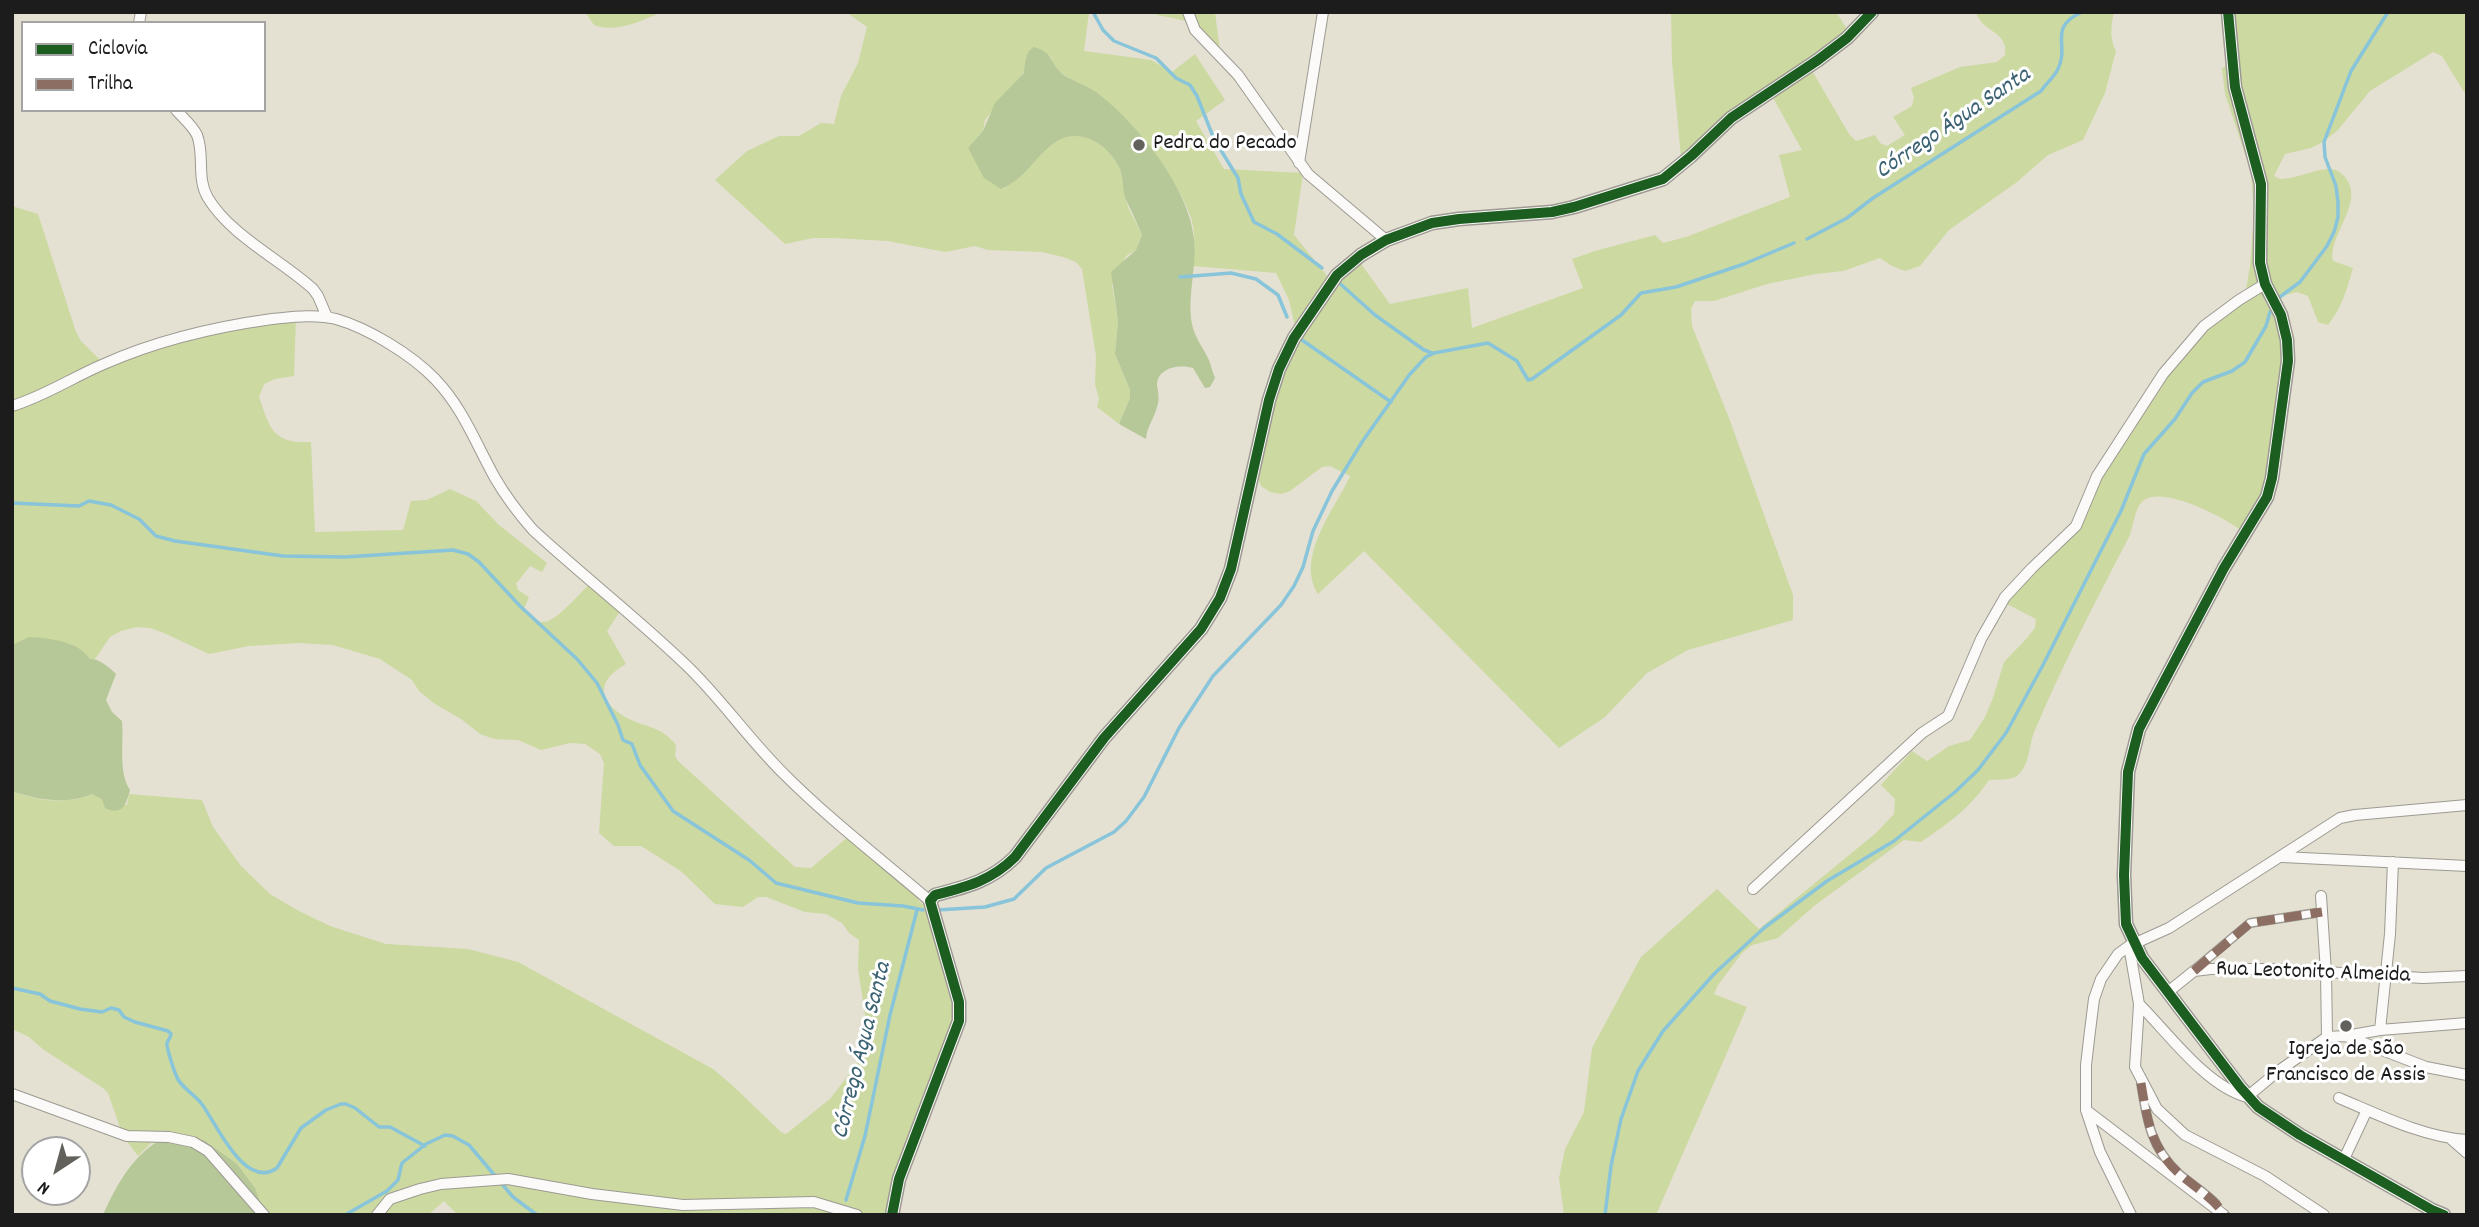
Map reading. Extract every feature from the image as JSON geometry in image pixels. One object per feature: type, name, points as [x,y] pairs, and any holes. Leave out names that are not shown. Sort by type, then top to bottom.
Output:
[{"type":"street","points":[[1188,12],[1195,30],[1238,75],[1299,163],[1316,182],[1386,240]]},
{"type":"street","points":[[1299,163],[1323,12]]},
{"type":"street","points":[[930,901],[935,895],[980,883],[1015,858],[1104,738],[1201,629],[1220,598],[1231,569],[1269,400],[1279,369],[1294,338],[1337,275],[1361,255],[1386,240],[1444,221],[1552,212],[1663,178],[1692,156],[1731,118],[1818,60],[1872,12]]},
{"type":"street","points":[[2228,16],[2235,87],[2261,184],[2259,252],[2265,284],[2281,315],[2287,340],[2288,361],[2267,497],[2224,568],[2134,743],[2126,788],[2124,915],[2132,945],[2139,1004],[2135,1067],[2141,1083],[2157,1109],[2185,1136],[2265,1175],[2323,1215]]},
{"type":"street","points":[[178,112],[196,133],[200,148],[202,186],[211,202],[235,228],[313,289],[327,317]]},
{"type":"street","points":[[1753,889],[1922,733],[1948,716],[1972,658],[1996,611],[2032,568],[2073,531],[2097,476],[2156,383],[2204,326],[2265,284]]},
{"type":"street","points":[[12,406],[102,364],[176,338],[223,326],[300,316],[327,317],[351,325],[413,360],[435,379],[465,418],[496,480],[533,530],[633,615],[687,666],[755,743],[811,800],[930,901],[956,992],[959,1021],[899,1179],[892,1215]]},
{"type":"street","points":[[2131,1215],[2100,1152],[2086,1110],[2086,1065],[2094,999],[2106,971],[2118,954],[2169,928],[2344,816],[2467,805]]},
{"type":"street","points":[[2282,857],[2467,866]]},
{"type":"street","points":[[2380,1030],[2387,974],[2393,862]]},
{"type":"street","points":[[2321,896],[2327,1037]]},
{"type":"street","points":[[2193,971],[2250,923],[2322,912]]},
{"type":"street","points":[[2132,945],[2248,1097],[2277,1120],[2437,1213]]},
{"type":"street","name":"Rua Leotonito Almeida","points":[[2168,992],[2193,971],[2234,968],[2433,978],[2467,976]]},
{"type":"street","points":[[2139,1004],[2210,1076],[2227,1089],[2248,1097]]},
{"type":"street","points":[[2248,1097],[2277,1072],[2327,1037],[2467,1023]]},
{"type":"street","points":[[2346,1036],[2426,1068],[2467,1075]]},
{"type":"street","points":[[2141,1083],[2148,1127],[2159,1152],[2179,1173],[2206,1194],[2224,1215]]},
{"type":"street","points":[[12,1094],[127,1136],[169,1137],[193,1142],[208,1151],[264,1215]]},
{"type":"street","points":[[2339,1097],[2427,1132],[2451,1139],[2467,1140]]},
{"type":"street","points":[[2086,1110],[2224,1215]]},
{"type":"street","points":[[2344,1159],[2367,1110]]},
{"type":"street","points":[[2451,1139],[2467,1153]]},
{"type":"street","points":[[377,1215],[390,1199],[420,1189],[441,1184],[508,1180],[683,1205],[814,1202],[857,1215]]},
{"type":"green space","points":[[585,12],[662,12],[629,25],[611,28],[594,25]]},
{"type":"green space","points":[[846,12],[1089,12],[1084,51],[1151,60],[1172,72],[1195,54],[1225,100],[1196,121],[1224,169],[1303,173],[1294,235],[1328,277],[1295,326],[1289,300],[1276,273],[1193,266],[1193,224],[1179,192],[1161,163],[1122,115],[1100,97],[1059,72],[1051,57],[1025,71],[985,120],[983,131],[968,149],[1003,189],[1064,137],[1093,140],[1115,160],[1121,172],[1128,206],[1142,235],[1136,250],[1126,256],[1112,285],[1118,321],[1115,354],[1130,390],[1130,398],[1119,424],[1097,407],[1099,399],[1095,384],[1096,356],[1082,269],[1076,262],[1042,252],[988,250],[975,246],[945,252],[888,241],[832,238],[813,238],[785,244],[715,180],[747,151],[779,136],[799,136],[821,123],[834,124],[841,96],[858,63],[867,27]]},
{"type":"green space","points":[[1156,12],[1215,12],[1220,51],[1192,22],[1157,15]]},
{"type":"green space","points":[[1671,12],[1836,12],[1847,29],[1826,48],[1726,113],[1681,157],[1672,62]]},
{"type":"green space","points":[[1976,12],[2114,12],[2111,27],[2116,51],[2105,93],[2083,140],[2048,155],[2017,182],[1949,230],[1920,266],[1905,271],[1880,258],[1843,271],[1767,284],[1714,301],[1695,301],[1691,309],[1692,326],[1729,418],[1793,595],[1793,620],[1688,650],[1647,673],[1605,717],[1559,748],[1364,551],[1318,594],[1312,580],[1314,549],[1350,476],[1330,466],[1322,467],[1290,491],[1281,494],[1270,492],[1261,486],[1256,473],[1268,418],[1294,346],[1344,275],[1359,261],[1390,304],[1468,288],[1472,328],[1583,288],[1572,259],[1655,235],[1663,243],[1686,237],[1790,197],[1779,155],[1802,150],[1772,96],[1811,69],[1849,134],[1856,141],[1875,135],[1880,143],[1887,146],[1905,135],[1893,117],[1912,106],[1914,97],[1911,88],[1960,67],[1997,62],[2005,55],[2003,41],[1983,24]]},
{"type":"green space","points":[[2232,12],[2467,12],[2467,91],[2464,92],[2442,56],[2433,52],[2370,91],[2337,131],[2321,143],[2285,154],[2274,176],[2286,179],[2330,169],[2344,176],[2350,186],[2351,196],[2336,240],[2333,261],[2353,268],[2340,305],[2328,325],[2318,322],[2308,296],[2297,292],[2273,298],[2286,332],[2270,480],[2242,531],[2209,512],[2180,500],[2154,497],[2141,503],[2128,539],[2046,705],[2033,735],[2023,770],[2013,778],[1989,780],[1967,807],[1931,835],[1921,842],[1904,840],[1814,906],[1778,938],[1752,945],[1742,953],[1714,994],[1747,1007],[1656,1215],[1564,1215],[1559,1178],[1565,1149],[1584,1112],[1592,1048],[1641,957],[1717,889],[1759,929],[1876,833],[1894,814],[1895,799],[1881,785],[1912,751],[1927,761],[1949,746],[1970,740],[1985,717],[2004,662],[2035,628],[2036,619],[1997,599],[2076,525],[2104,471],[2160,379],[2208,323],[2245,296],[2254,214],[2251,172],[2225,94],[2222,68],[2235,62]]},
{"type":"green space","points":[[1034,47],[1046,53],[1061,73],[1096,92],[1112,105],[1144,138],[1172,178],[1190,219],[1195,250],[1192,324],[1215,378],[1210,387],[1205,388],[1193,368],[1170,368],[1161,374],[1157,385],[1158,404],[1146,439],[1119,424],[1130,398],[1130,390],[1115,354],[1118,321],[1111,272],[1136,250],[1142,235],[1126,200],[1120,169],[1115,160],[1101,145],[1092,140],[1073,136],[1063,138],[1047,149],[1016,180],[1001,189],[984,178],[968,148],[983,131],[995,103],[1024,73],[1027,55]]},
{"type":"green space","points":[[12,206],[38,214],[76,332],[81,341],[105,365],[158,344],[296,316],[294,376],[264,384],[259,397],[274,432],[288,440],[311,442],[315,532],[403,530],[411,501],[427,500],[450,489],[476,501],[499,525],[547,563],[542,572],[530,566],[516,584],[518,590],[529,597],[523,611],[538,621],[548,621],[592,582],[621,610],[607,631],[626,664],[611,675],[604,688],[613,709],[670,738],[676,745],[675,756],[678,761],[795,867],[811,868],[848,837],[921,896],[918,900],[927,908],[955,1009],[954,1020],[945,1051],[902,1152],[886,1215],[458,1215],[444,1201],[428,1215],[265,1215],[254,1189],[242,1172],[204,1140],[151,1143],[138,1156],[123,1136],[108,1093],[29,1037],[12,1029],[12,791],[62,801],[92,794],[127,805],[129,794],[202,800],[213,827],[241,866],[270,894],[297,910],[330,926],[386,944],[468,949],[518,962],[713,1069],[786,1134],[830,1099],[870,1047],[858,969],[859,940],[849,933],[842,923],[826,914],[805,912],[766,897],[758,897],[743,907],[715,904],[682,872],[641,846],[614,846],[599,833],[604,763],[600,754],[585,744],[570,743],[541,750],[518,740],[494,739],[480,734],[435,704],[419,691],[412,680],[380,659],[333,645],[299,643],[249,646],[209,654],[164,633],[137,627],[110,637],[95,659],[90,659],[76,648],[54,643],[12,645]]},
{"type":"green space","points":[[29,637],[71,644],[116,674],[106,700],[112,712],[122,721],[124,775],[130,790],[120,810],[105,808],[102,799],[92,794],[52,800],[12,791],[12,645]]},
{"type":"green space","points":[[168,1136],[204,1140],[237,1164],[255,1188],[265,1215],[103,1215],[115,1191],[137,1159]]},
{"type":"waterway","points":[[1093,12],[1103,30],[1114,41],[1156,58],[1176,78],[1190,85],[1214,139],[1238,178],[1241,194],[1254,222],[1277,234],[1322,268]]},
{"type":"waterway","name":"Córrego Água Santa","points":[[1807,239],[1847,218],[1873,198],[2041,91],[2058,69],[2065,24],[2082,12]]},
{"type":"waterway","points":[[2277,299],[2300,282],[2334,232],[2338,202],[2336,186],[2325,157],[2324,142],[2351,71],[2388,12]]},
{"type":"waterway","name":"Córrego Água Santa","points":[[937,910],[985,907],[1014,899],[1046,868],[1114,832],[1126,821],[1144,797],[1179,728],[1213,676],[1281,605],[1294,586],[1303,567],[1313,531],[1332,491],[1362,442],[1410,374],[1426,357],[1434,353],[1488,343],[1517,361],[1528,380],[1532,379],[1621,315],[1641,293],[1676,287],[1744,264],[1794,243]]},
{"type":"waterway","points":[[1180,277],[1231,273],[1256,279],[1278,295],[1287,317]]},
{"type":"waterway","points":[[1336,280],[1375,315],[1432,353]]},
{"type":"waterway","points":[[1605,1215],[1611,1166],[1621,1119],[1638,1071],[1663,1031],[1715,973],[1764,928],[1827,881],[1894,841],[1978,770],[2006,733],[2043,665],[2121,511],[2144,454],[2203,382],[2232,371],[2245,362],[2266,326],[2270,312]]},
{"type":"waterway","points":[[1302,340],[1391,402]]},
{"type":"waterway","points":[[12,503],[79,506],[89,501],[111,505],[139,519],[156,536],[283,556],[345,557],[453,550],[468,554],[577,659],[597,683],[623,740],[632,744],[640,765],[673,811],[749,860],[776,883],[858,903],[923,910]]},
{"type":"waterway","name":"Córrego Água Santa","points":[[846,1200],[865,1136],[890,1015],[917,910]]},
{"type":"waterway","points":[[12,988],[40,994],[50,1001],[80,1009],[102,1012],[111,1008],[119,1010],[124,1017],[135,1022],[168,1031],[171,1034],[167,1043],[168,1049],[178,1079],[201,1103],[232,1151],[242,1163],[253,1170],[265,1173],[277,1168],[301,1128],[326,1110],[341,1104],[355,1108],[379,1127],[390,1127],[425,1146]]},
{"type":"waterway","name":"Córrego Água Santa","points":[[345,1215],[387,1191],[398,1180],[402,1163],[426,1144],[445,1135],[453,1136],[469,1145],[513,1197],[537,1215]]},
{"type":"marked path","points":[[2194,971],[2250,923],[2322,912]]},
{"type":"marked path","points":[[2141,1083],[2148,1121],[2163,1155],[2225,1215]]},
{"type":"cycle path","points":[[892,1215],[899,1179],[959,1021],[959,1002],[930,901],[935,895],[968,886],[997,872],[1015,857],[1104,738],[1201,629],[1220,598],[1231,569],[1269,400],[1279,369],[1294,338],[1337,275],[1361,255],[1386,240],[1432,223],[1552,212],[1663,179],[1731,118],[1818,60],[1847,38],[1872,12]]},
{"type":"cycle path","points":[[2228,12],[2235,87],[2261,184],[2260,263],[2265,284],[2281,315],[2287,340],[2288,361],[2267,497],[2224,568],[2139,729],[2128,772],[2124,875],[2126,924],[2142,958],[2258,1107],[2300,1135],[2444,1215]]},
{"type":"place","name":"Pedra do Pecado","points":[[1139,145]]},
{"type":"place","name":"Igreja de São Francisco de Assis","points":[[2346,1026]]}]
